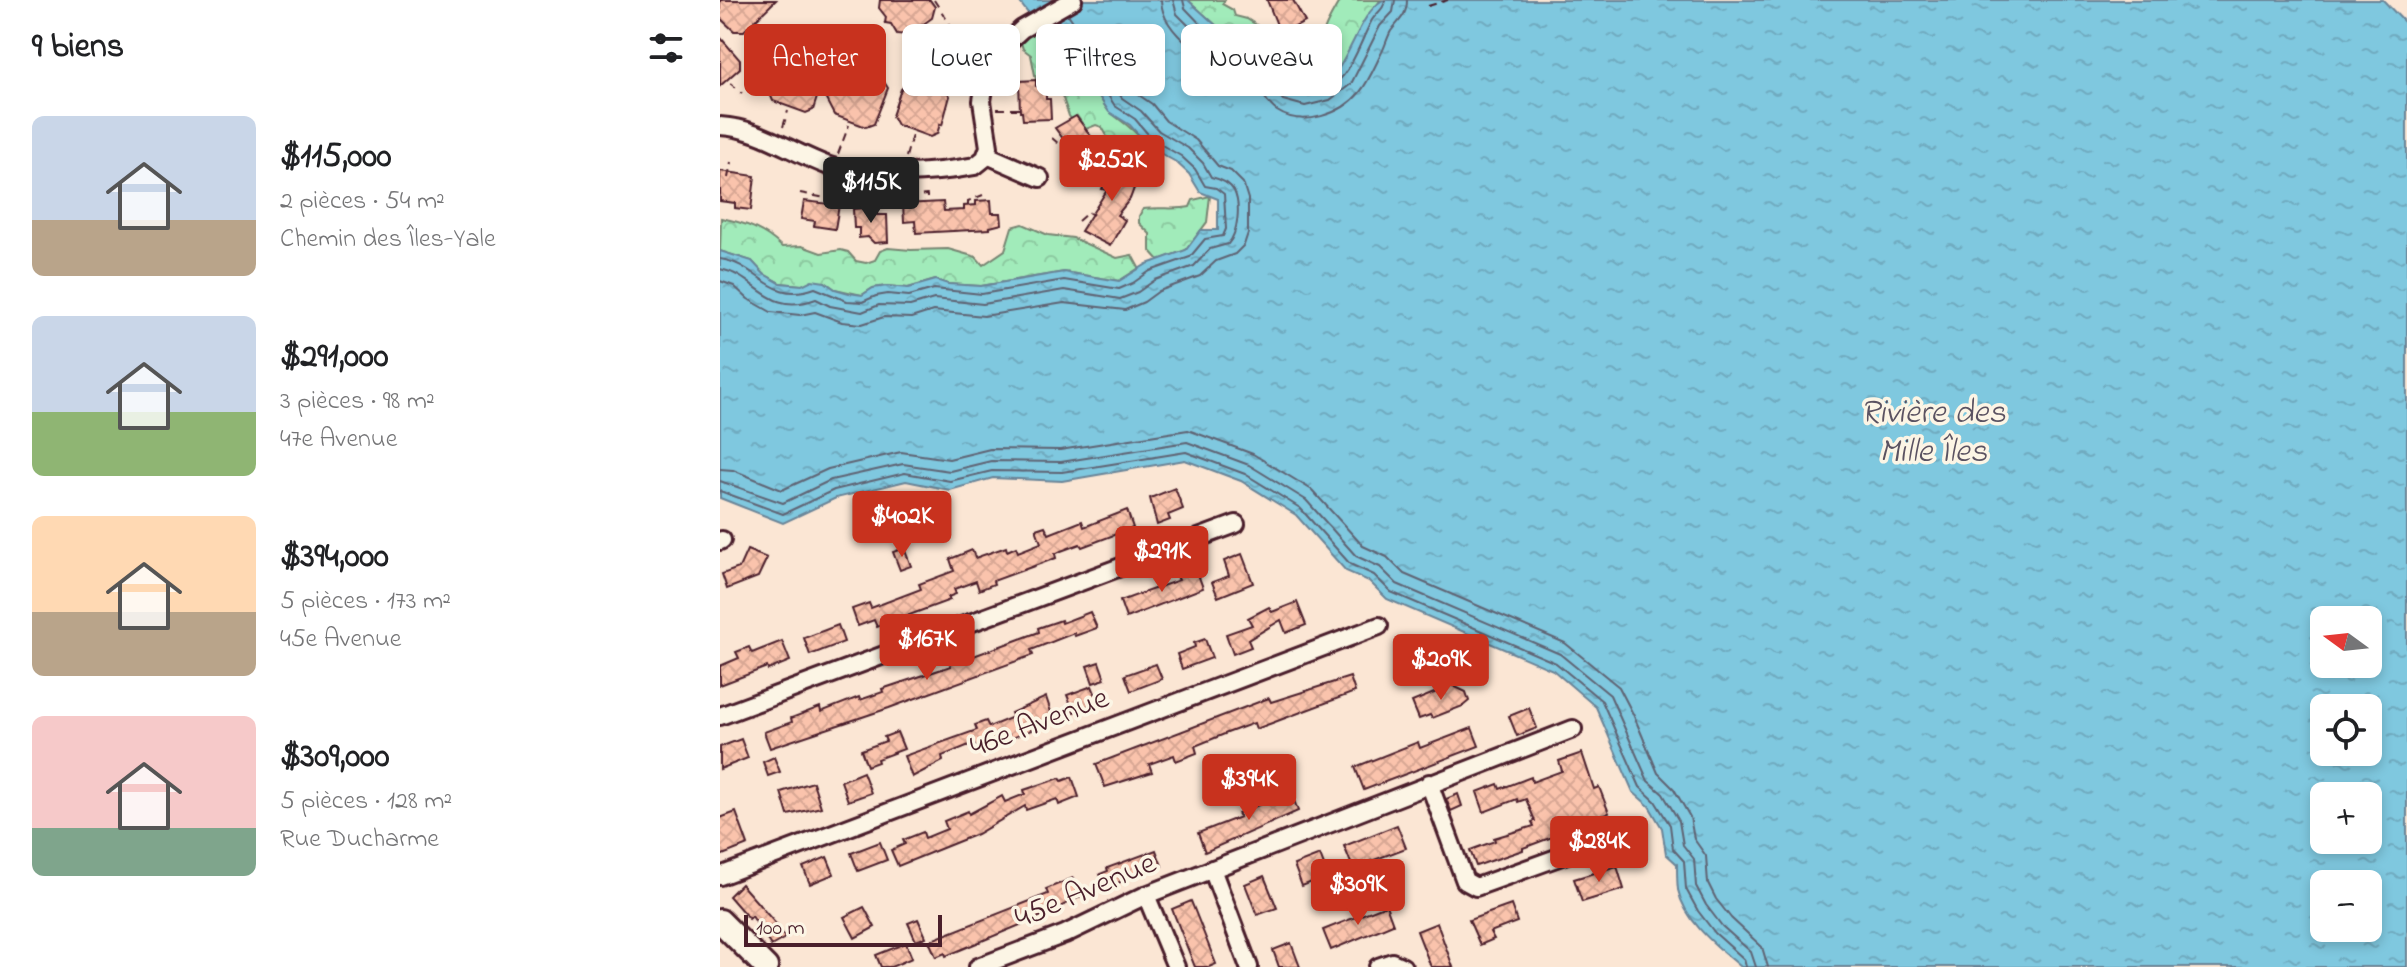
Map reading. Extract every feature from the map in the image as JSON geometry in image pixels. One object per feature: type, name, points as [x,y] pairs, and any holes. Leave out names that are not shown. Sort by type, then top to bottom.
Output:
[{"type":"main road","points":[[720,921],[766,967]]},
{"type":"street","points":[[720,126],[762,136],[819,162],[855,172],[979,164],[987,155],[989,142],[982,101],[987,70],[999,49],[1031,23],[1073,0]]},
{"type":"street","points":[[987,155],[1040,178]]},
{"type":"street","points":[[720,716],[1236,524]]},
{"type":"street","name":"46e Avenue","points":[[720,876],[1379,626]]},
{"type":"street","name":"45e Avenue","points":[[978,967],[1065,934],[1146,895],[1573,729]]},
{"type":"street","points":[[1429,783],[1465,881],[1476,887],[1609,839]]},
{"type":"street","points":[[1212,869],[1249,967]]},
{"type":"street","points":[[1146,895],[1176,967]]},
{"type":"street","points":[[1378,967],[1392,962],[1403,967]]},
{"type":"path","points":[[934,0],[950,24]]},
{"type":"path","points":[[1428,6],[1448,0]]},
{"type":"path","points":[[730,83],[742,93]]},
{"type":"path","points":[[991,109],[1019,109]]},
{"type":"path","points":[[779,135],[788,111]]},
{"type":"path","points":[[836,159],[849,125]]},
{"type":"path","points":[[905,161],[912,135]]},
{"type":"path","points":[[1052,138],[1066,150],[1070,148]]},
{"type":"path","points":[[728,178],[731,162]]},
{"type":"path","points":[[1099,180],[1103,169],[1108,171]]},
{"type":"path","points":[[800,193],[830,199],[830,203]]},
{"type":"path","points":[[908,197],[927,195],[927,202]]},
{"type":"path","points":[[968,206],[968,201],[983,195]]},
{"type":"path","points":[[862,200],[872,207],[872,212]]},
{"type":"path","points":[[1078,221],[1088,212],[1093,215]]},
{"type":"green space","points":[[1188,0],[1225,0],[1222,4],[1233,10],[1235,16],[1255,24],[1215,24]]},
{"type":"green space","points":[[1340,0],[1383,0],[1342,65],[1342,24],[1327,24]]},
{"type":"green space","points":[[1031,32],[1036,32],[1036,80],[1031,55],[1021,43]]},
{"type":"green space","points":[[1062,96],[1099,96],[1109,111],[1144,142],[1142,146],[1114,156],[1109,152],[1102,127],[1096,125],[1086,129],[1077,116],[1072,120]]},
{"type":"green space","points":[[1210,196],[1207,222],[1186,250],[1159,260],[1150,250],[1150,234],[1139,223],[1143,209],[1190,207],[1193,200]]},
{"type":"green space","points":[[721,218],[754,228],[782,247],[802,246],[821,253],[841,250],[848,252],[856,261],[866,263],[875,260],[880,251],[888,248],[948,249],[976,257],[983,265],[1005,250],[1012,227],[1023,224],[1048,235],[1073,238],[1117,258],[1132,255],[1139,268],[1119,281],[1064,272],[981,286],[935,280],[908,288],[873,288],[862,295],[835,289],[825,282],[802,285],[780,283],[764,274],[752,261],[720,251]]},
{"type":"water","name":"Rivière des Mille Îles","points":[[1018,0],[1188,0],[1215,24],[1181,24],[1181,96],[1342,96],[1342,63],[1362,24],[1383,0],[2383,0],[2407,25],[2407,967],[1741,967],[1704,933],[1688,913],[1678,890],[1677,864],[1666,854],[1662,828],[1649,806],[1633,792],[1596,707],[1553,670],[1387,599],[1369,581],[1346,571],[1296,515],[1241,481],[1185,460],[1062,481],[993,478],[950,490],[906,481],[836,498],[783,523],[720,498],[720,251],[752,261],[764,274],[780,283],[802,285],[812,280],[862,295],[873,288],[908,288],[936,280],[981,286],[1064,272],[1119,281],[1147,264],[1186,250],[1201,230],[1218,230],[1218,199],[1200,192],[1189,174],[1176,162],[1149,147],[1130,125],[1109,112],[1099,96],[1165,96],[1165,24],[1036,24]]},
{"type":"building","points":[[720,0],[776,0],[751,24],[744,24],[744,31],[734,31],[720,18]]},
{"type":"building","points":[[880,0],[930,0],[935,7],[932,18],[924,24],[902,24],[902,34],[897,34],[891,24],[885,23],[886,17],[879,8]]},
{"type":"building","points":[[1267,0],[1293,0],[1305,22],[1277,24]]},
{"type":"building","points":[[720,37],[740,60],[740,68],[720,86]]},
{"type":"building","points":[[1036,80],[1036,96],[1050,99],[1051,119],[1023,120],[1020,81]]},
{"type":"building","points":[[901,89],[902,96],[950,96],[937,134],[930,137],[897,125],[892,116]]},
{"type":"building","points":[[771,96],[817,96],[813,110],[806,113],[773,101]]},
{"type":"building","points":[[824,96],[885,96],[874,124],[866,127],[834,115]]},
{"type":"building","points":[[1076,116],[1096,143],[1081,154],[1077,148],[1073,152],[1055,128]]},
{"type":"building","points":[[1114,160],[1134,166],[1140,172],[1130,199],[1117,215],[1125,220],[1110,246],[1081,231],[1107,190],[1102,189]]},
{"type":"building","points":[[720,171],[755,176],[751,210],[735,208],[735,203],[720,201]]},
{"type":"building","points":[[991,200],[992,213],[1001,213],[1002,224],[990,229],[916,233],[915,221],[904,222],[903,204],[943,202],[944,211],[964,210],[964,206],[976,205],[976,201]]},
{"type":"building","points":[[804,201],[839,205],[835,229],[814,226],[815,221],[801,219]]},
{"type":"building","points":[[853,209],[877,212],[877,215],[887,215],[888,242],[874,243],[868,237],[859,238],[859,228],[854,228]]},
{"type":"building","points":[[1175,488],[1183,509],[1168,515],[1170,520],[1157,525],[1150,498]]},
{"type":"building","points":[[1127,510],[1133,528],[1082,547],[1080,544],[1061,551],[1055,554],[1056,558],[993,581],[994,584],[979,590],[976,581],[954,589],[956,594],[948,597],[950,600],[877,627],[874,620],[858,626],[852,609],[869,603],[871,608],[921,589],[919,584],[954,571],[950,559],[972,550],[975,558],[1006,547],[1007,551],[1016,547],[1018,552],[1041,543],[1036,529],[1045,526],[1049,534],[1082,521],[1084,527]]},
{"type":"building","points":[[904,548],[911,566],[900,570],[893,552]]},
{"type":"building","points":[[747,550],[767,558],[758,577],[727,589],[722,574],[739,568]]},
{"type":"building","points":[[1242,554],[1253,583],[1218,597],[1212,582],[1229,576],[1224,561]]},
{"type":"building","points":[[1196,569],[1203,588],[1126,618],[1120,601],[1179,580],[1177,576]]},
{"type":"building","points":[[1297,602],[1306,625],[1286,633],[1281,620],[1248,640],[1251,647],[1233,654],[1226,634],[1252,625],[1248,618],[1269,607],[1272,612]]},
{"type":"building","points":[[1090,612],[1097,628],[1075,636],[1074,633],[1031,650],[1033,655],[889,708],[770,748],[764,732],[792,722],[791,718],[820,707],[821,712],[859,697],[860,700],[883,692],[882,689],[951,666],[949,660],[959,657],[960,661],[1039,632],[1038,628]]},
{"type":"building","points":[[838,625],[844,642],[810,655],[804,638]]},
{"type":"building","points":[[1205,639],[1212,658],[1182,669],[1177,654]]},
{"type":"building","points":[[782,641],[790,661],[720,685],[720,666],[739,658],[736,652],[749,647],[752,653]]},
{"type":"building","points":[[1099,662],[1105,679],[1093,683],[1087,666]]},
{"type":"building","points":[[1156,664],[1162,679],[1131,691],[1125,675]]},
{"type":"building","points":[[1350,677],[1355,692],[1256,729],[1254,723],[1227,733],[1195,746],[1197,753],[1176,761],[1174,755],[1149,764],[1152,772],[1105,787],[1096,764],[1269,698],[1271,702]]},
{"type":"building","points":[[1443,681],[1466,692],[1469,701],[1432,718],[1430,715],[1419,719],[1412,702],[1439,691]]},
{"type":"building","points":[[1092,686],[1099,703],[1074,712],[1067,695]]},
{"type":"building","points":[[1046,697],[1054,721],[1009,739],[1008,735],[977,750],[974,743],[942,756],[943,761],[912,777],[904,756],[977,730],[975,725],[986,721],[989,727]]},
{"type":"building","points":[[1529,708],[1537,728],[1517,736],[1509,716]]},
{"type":"building","points":[[1472,728],[1479,746],[1364,790],[1355,767],[1418,742],[1420,748]]},
{"type":"building","points":[[897,732],[904,749],[867,766],[861,750],[886,741],[884,737]]},
{"type":"building","points":[[741,739],[748,758],[720,769],[720,747]]},
{"type":"building","points":[[1582,753],[1594,789],[1599,787],[1609,813],[1523,850],[1476,866],[1470,850],[1495,841],[1494,838],[1534,826],[1532,822],[1535,821],[1526,799],[1518,802],[1517,799],[1484,812],[1477,792],[1498,784],[1500,789],[1531,777],[1532,782],[1562,771],[1559,761]]},
{"type":"building","points":[[774,757],[780,772],[768,776],[763,762]]},
{"type":"building","points":[[863,772],[871,793],[848,801],[841,781]]},
{"type":"building","points":[[1072,777],[1079,797],[1059,805],[1057,799],[1026,810],[1025,806],[977,834],[898,866],[891,850],[905,844],[903,840],[923,832],[925,838],[947,829],[944,821],[968,811],[969,814],[1002,796],[1005,802],[1025,794],[1024,790]]},
{"type":"building","points":[[813,782],[821,807],[788,815],[781,792]]},
{"type":"building","points":[[1291,792],[1298,811],[1205,852],[1198,833]]},
{"type":"building","points":[[1458,794],[1462,806],[1451,811],[1446,799]]},
{"type":"building","points":[[736,812],[748,845],[720,856],[720,818]]},
{"type":"building","points":[[1397,825],[1406,848],[1353,868],[1344,846]]},
{"type":"building","points":[[880,842],[887,860],[858,871],[851,853]]},
{"type":"building","points":[[1156,850],[1162,866],[1105,888],[1100,874],[1108,871],[1107,868]]},
{"type":"building","points":[[1320,855],[1328,876],[1302,886],[1294,865]]},
{"type":"building","points":[[827,857],[834,874],[810,884],[803,867]]},
{"type":"building","points":[[1617,866],[1624,889],[1582,902],[1574,879]]},
{"type":"building","points":[[1264,876],[1277,908],[1257,915],[1245,884]]},
{"type":"building","points":[[1073,878],[1080,897],[946,956],[945,953],[936,957],[929,941],[1048,894],[1046,889]]},
{"type":"building","points":[[741,884],[785,938],[771,946],[752,916],[749,919],[729,896]]},
{"type":"building","points":[[1191,901],[1216,964],[1209,967],[1195,967],[1172,909]]},
{"type":"building","points":[[1386,905],[1393,924],[1331,950],[1323,930]]},
{"type":"building","points":[[1511,905],[1517,922],[1490,932],[1494,939],[1480,945],[1469,920]]},
{"type":"building","points":[[864,907],[875,927],[855,938],[844,917]]},
{"type":"building","points":[[918,919],[926,937],[916,941],[908,923]]},
{"type":"building","points":[[1437,923],[1453,967],[1431,967],[1417,931]]},
{"type":"building","points":[[906,943],[912,958],[891,967],[881,967],[876,955]]},
{"type":"building","points":[[1291,943],[1300,967],[1279,967],[1273,950]]}]
